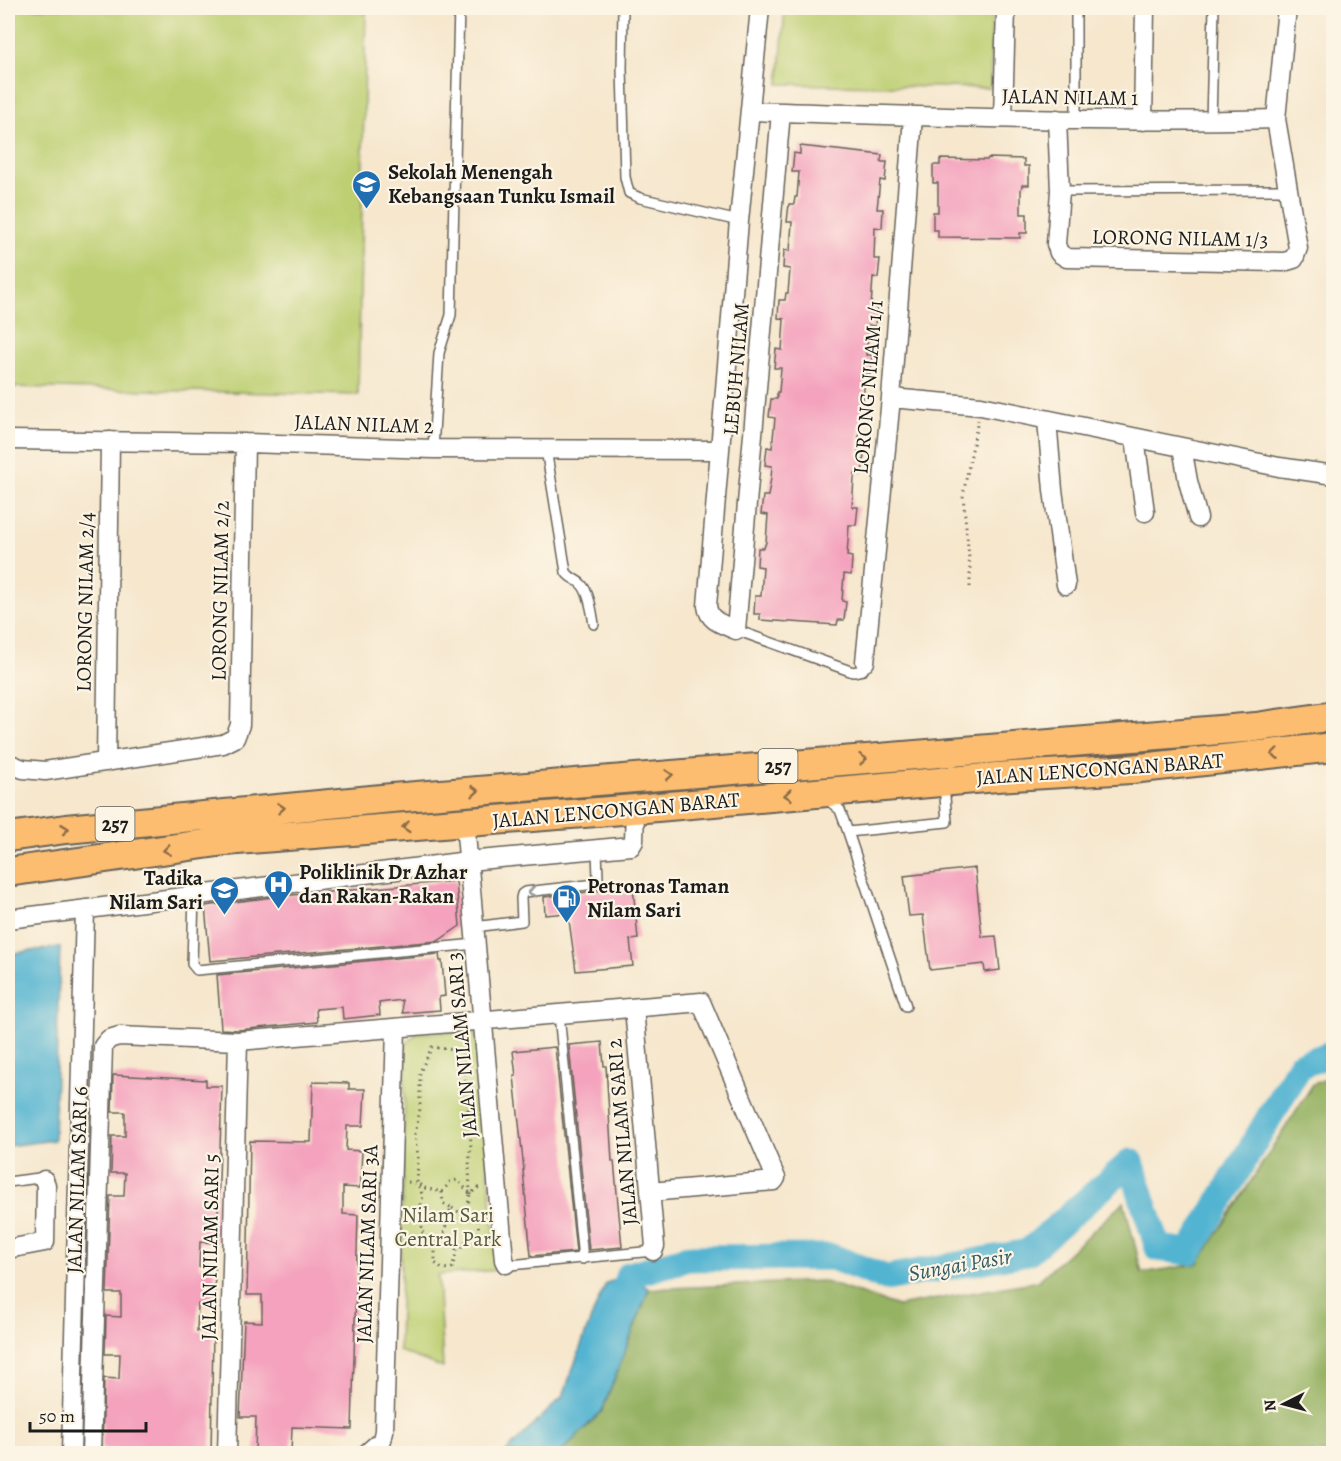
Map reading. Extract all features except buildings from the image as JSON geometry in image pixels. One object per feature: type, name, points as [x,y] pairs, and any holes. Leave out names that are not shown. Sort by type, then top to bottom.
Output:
[{"type":"highway","name":"JALAN LENCONGAN BARAT","points":[[8,837],[66,829],[392,798],[1245,728],[1334,716]]},
{"type":"highway","name":"JALAN LENCONGAN BARAT","points":[[8,872],[225,841],[635,809],[944,781],[1131,769],[1334,747]]},
{"type":"street","points":[[736,630],[713,620],[708,614],[707,606],[739,221],[760,8]]},
{"type":"street","points":[[1003,118],[1006,8]]},
{"type":"street","points":[[1143,121],[1145,8]]},
{"type":"street","points":[[1276,119],[1287,8]]},
{"type":"street","name":"JALAN NILAM 1","points":[[750,111],[1076,120],[1276,119]]},
{"type":"street","name":"LEBUH NILAM","points":[[736,630],[781,112]]},
{"type":"street","name":"LORONG NILAM 1/1","points":[[865,662],[891,398],[913,117]]},
{"type":"street","name":"LORONG NILAM 1/3","points":[[1057,119],[1060,192],[1056,244],[1059,253],[1067,258],[1284,262],[1294,259],[1298,248],[1276,119]]},
{"type":"street","points":[[891,398],[981,406],[1279,467],[1334,475]]},
{"type":"street","points":[[1047,420],[1056,514],[1066,585]]},
{"type":"street","points":[[1135,438],[1145,512]]},
{"type":"street","name":"JALAN NILAM 2","points":[[8,440],[245,443],[433,449],[719,450]]},
{"type":"street","name":"LORONG NILAM 2/4","points":[[106,762],[110,441]]},
{"type":"street","name":"LORONG NILAM 2/2","points":[[106,762],[223,744],[235,738],[240,725],[245,443]]},
{"type":"street","points":[[1182,447],[1198,518]]},
{"type":"street","points":[[8,763],[23,769],[45,771],[106,762]]},
{"type":"street","points":[[8,919],[468,861],[631,846],[634,841],[635,809]]},
{"type":"street","name":"JALAN NILAM SARI 3","points":[[465,823],[498,1202],[506,1264]]},
{"type":"street","points":[[70,1454],[85,909]]},
{"type":"street","points":[[238,1041],[701,1002],[776,1176],[774,1181],[650,1192]]},
{"type":"street","name":"JALAN NILAM SARI 2","points":[[634,1008],[655,1246],[653,1251]]},
{"type":"street","name":"JALAN NILAM SARI 3A","points":[[366,1454],[382,1440],[384,1431],[396,1028]]},
{"type":"street","name":"JALAN NILAM SARI 6","points":[[91,1454],[104,1046],[109,1039],[119,1036],[238,1041]]},
{"type":"street","name":"JALAN NILAM SARI 5","points":[[227,1454],[238,1041]]},
{"type":"street","points":[[8,1249],[45,1242],[44,1180]]},
{"type":"lane","points":[[433,449],[439,353],[451,315],[459,8]]},
{"type":"lane","points":[[623,8],[625,177],[629,192],[640,198],[739,221]]},
{"type":"lane","points":[[1076,8],[1076,120]]},
{"type":"lane","points":[[1211,121],[1214,8]]},
{"type":"lane","points":[[1060,192],[1288,190]]},
{"type":"lane","points":[[546,449],[566,572],[568,577],[582,585],[587,595],[594,624]]},
{"type":"lane","points":[[736,630],[852,672],[863,670],[865,662]]},
{"type":"lane","points":[[848,831],[947,822],[944,781]]},
{"type":"lane","points":[[818,792],[840,810],[906,1006]]},
{"type":"lane","points":[[194,895],[192,964],[200,971],[475,935],[522,921],[521,898],[525,892],[596,884],[598,879],[597,849]]},
{"type":"lane","points":[[559,1014],[583,1259]]},
{"type":"lane","points":[[8,1182],[39,1178],[44,1180]]},
{"type":"lane","points":[[506,1264],[510,1266],[653,1251]]},
{"type":"path","points":[[970,587],[963,495],[981,406]]},
{"type":"path","points":[[467,1211],[470,1194],[471,1143],[463,1051],[432,1047],[420,1072],[420,1109],[415,1134],[418,1157],[417,1183],[423,1196],[421,1204],[425,1218],[421,1230],[435,1250],[435,1263],[442,1269],[452,1268],[457,1250],[464,1246],[467,1238],[479,1232],[478,1221],[467,1211],[459,1212],[443,1203],[442,1192],[450,1182],[457,1180],[470,1194]]},
{"type":"path","points":[[417,1183],[425,1188],[442,1192]]},
{"type":"path","points":[[452,1208],[444,1219],[446,1228],[442,1238],[449,1246],[457,1250]]},
{"type":"green space","points":[[8,8],[366,8],[358,395],[8,387]]},
{"type":"green space","points":[[785,8],[992,8],[990,88],[779,84]]},
{"type":"green space","name":"Nilam Sari Central Park","points":[[475,1032],[498,1270],[438,1275],[443,1368],[399,1351],[406,1044],[417,1033]]},
{"type":"green space","points":[[1333,1076],[1333,1453],[560,1454],[602,1411],[649,1289],[822,1281],[898,1306],[1038,1281],[1124,1202],[1142,1273],[1198,1264],[1313,1084]]},
{"type":"water","points":[[60,947],[54,1140],[8,1146],[8,954]]},
{"type":"water","points":[[629,1275],[649,1289],[602,1411],[560,1453],[505,1453],[563,1396],[606,1283]]},
{"type":"waterway","name":"Sungai Pasir","points":[[617,1310],[629,1275],[688,1258],[832,1257],[886,1278],[1028,1252],[1131,1162],[1158,1248],[1190,1252],[1300,1065],[1334,1053]]},
{"type":"place","name":"Sekolah Menengah Kebangsaan Tunku Ismail","points":[[367,210]]},
{"type":"place","name":"Poliklinik Dr Azhar dan Rakan-Rakan","points":[[278,910]]},
{"type":"place","name":"Tadika Nilam Sari","points":[[224,916]]},
{"type":"place","name":"Petronas Taman Nilam Sari","points":[[566,924]]}]
